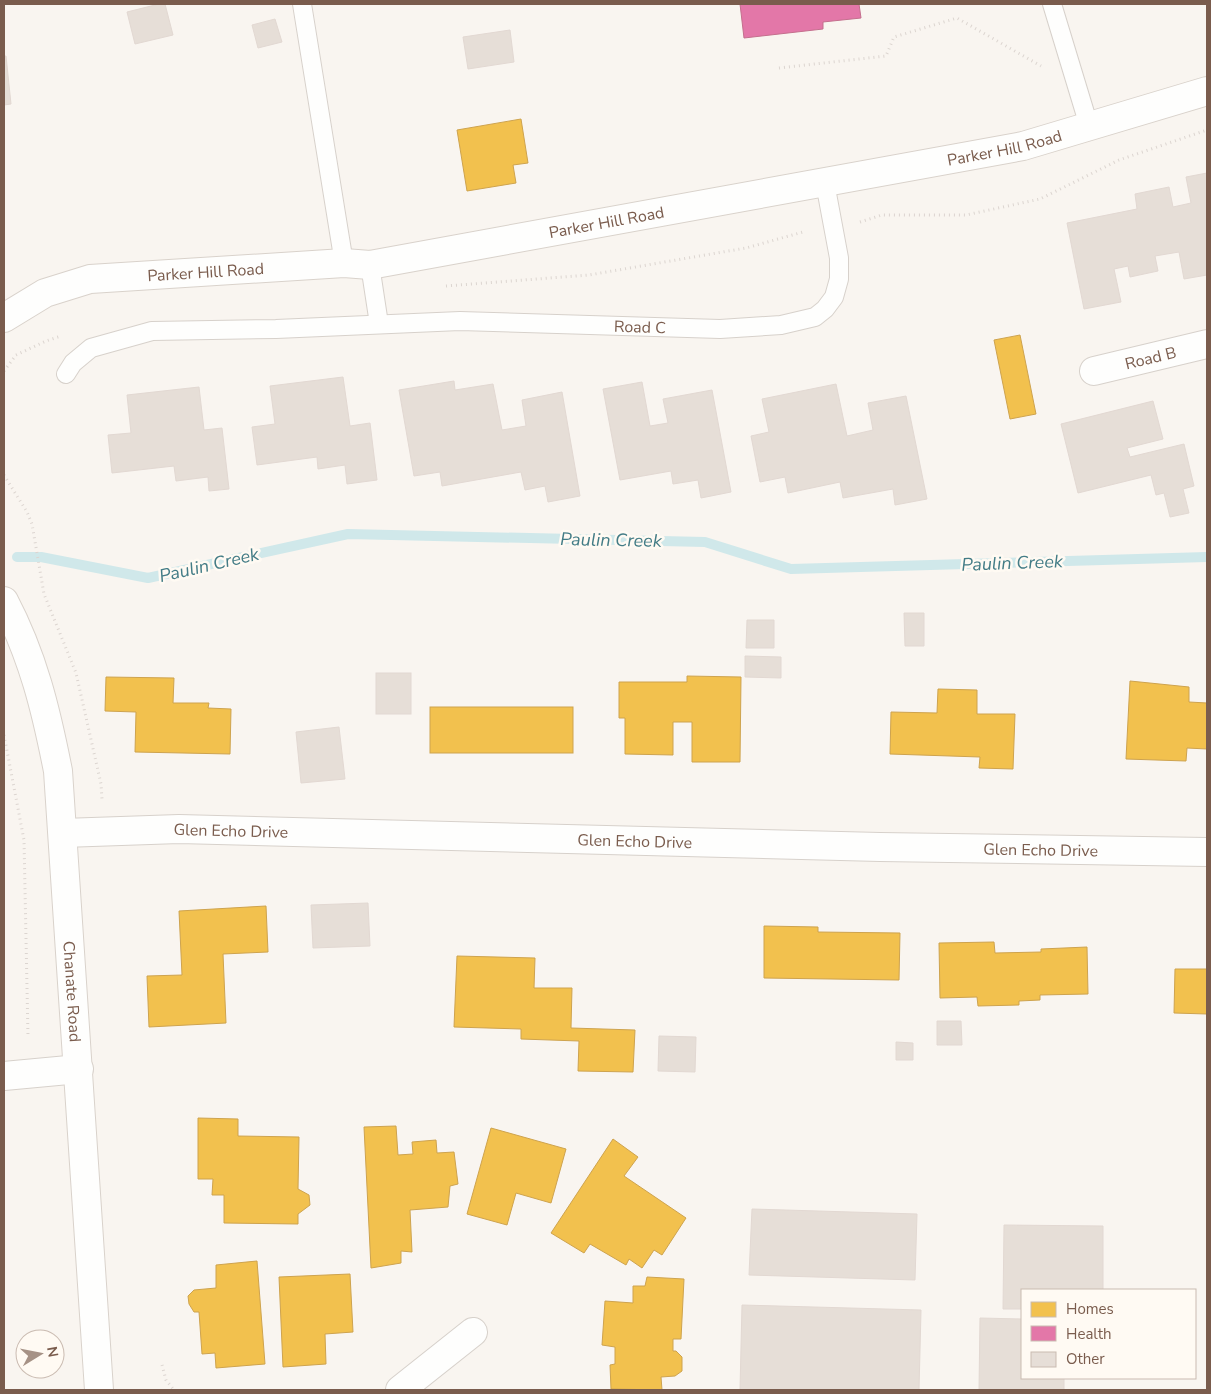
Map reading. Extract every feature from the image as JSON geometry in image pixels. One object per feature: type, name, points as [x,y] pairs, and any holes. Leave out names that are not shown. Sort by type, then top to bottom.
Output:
[{"type":"street","name":"Parker Hill Road","points":[[4,318],[45,293],[90,278],[357,264],[825,183],[1022,146],[1207,91]]},
{"type":"street","name":"Road B","points":[[1094,371],[1207,344]]},
{"type":"street","name":"Chanate Road","points":[[4,601],[16,623],[33,668],[47,714],[58,771],[99,1390]]},
{"type":"street","name":"Glen Echo Drive","points":[[63,833],[179,829],[890,847],[1207,852]]},
{"type":"street","points":[[4,1076],[79,1069]]},
{"type":"street","points":[[400,1390],[473,1332]]},
{"type":"lane","points":[[66,374],[92,348],[152,331],[276,329],[379,324],[357,264],[302,4]]},
{"type":"lane","points":[[1052,4],[1089,126]]},
{"type":"lane","name":"Road C","points":[[379,324],[460,322],[720,329],[781,325],[815,317],[825,309],[834,296],[839,279],[839,258],[825,183]]},
{"type":"path","points":[[779,68],[886,56],[894,37],[957,18],[1077,86]]},
{"type":"path","points":[[857,222],[882,215],[966,215],[1040,199],[1119,160],[1207,130]]},
{"type":"path","points":[[438,287],[589,275],[746,248],[803,232]]},
{"type":"path","points":[[4,475],[27,512],[32,524],[44,594],[76,673],[101,784],[102,807]]},
{"type":"path","points":[[4,734],[24,840],[28,1037]]},
{"type":"path","points":[[162,1366],[166,1380],[174,1390]]},
{"type":"building: Homes","points":[[521,119],[528,163],[513,165],[516,183],[467,191],[457,130]]},
{"type":"building: Homes","points":[[1020,335],[1036,414],[1010,419],[994,340]]},
{"type":"building: Homes","points":[[687,676],[741,677],[740,762],[692,762],[692,722],[673,722],[673,755],[625,754],[625,718],[619,718],[619,682],[687,682]]},
{"type":"building: Homes","points":[[106,677],[174,678],[173,703],[209,703],[208,708],[231,709],[230,754],[135,752],[136,712],[105,711]]},
{"type":"building: Homes","points":[[1130,681],[1189,687],[1189,702],[1207,703],[1207,749],[1187,748],[1186,761],[1126,759]]},
{"type":"building: Homes","points":[[938,689],[977,690],[977,714],[1015,714],[1013,769],[979,768],[980,757],[890,754],[891,712],[937,713]]},
{"type":"building: Homes","points":[[430,707],[573,707],[573,753],[430,753]]},
{"type":"building: Homes","points":[[266,906],[268,952],[223,954],[226,1023],[149,1027],[147,976],[182,975],[179,911]]},
{"type":"building: Homes","points":[[764,926],[818,927],[818,932],[900,933],[899,980],[764,978]]},
{"type":"building: Homes","points":[[994,942],[995,953],[1041,952],[1041,949],[1087,947],[1088,994],[1040,995],[1040,1000],[1019,1001],[1019,1005],[978,1006],[977,997],[940,998],[939,943]]},
{"type":"building: Homes","points":[[457,956],[535,958],[534,988],[572,988],[571,1028],[635,1030],[633,1072],[578,1071],[579,1041],[521,1039],[521,1029],[454,1027]]},
{"type":"building: Homes","points":[[1175,969],[1207,969],[1207,1014],[1174,1013]]},
{"type":"building: Homes","points":[[198,1118],[238,1119],[238,1136],[299,1137],[298,1189],[309,1195],[310,1205],[298,1214],[298,1224],[224,1223],[224,1195],[212,1195],[213,1179],[198,1179]]},
{"type":"building: Homes","points":[[396,1126],[398,1155],[413,1154],[412,1142],[436,1140],[437,1153],[454,1152],[458,1184],[450,1186],[448,1207],[410,1210],[412,1252],[401,1251],[401,1263],[371,1268],[364,1127]]},
{"type":"building: Homes","points":[[491,1128],[566,1149],[551,1203],[516,1193],[507,1225],[467,1214]]},
{"type":"building: Homes","points":[[613,1139],[638,1157],[624,1176],[686,1218],[662,1255],[654,1250],[642,1268],[629,1259],[626,1265],[590,1244],[584,1253],[551,1233]]},
{"type":"building: Homes","points":[[257,1261],[265,1364],[216,1368],[215,1353],[202,1354],[199,1312],[194,1312],[189,1304],[188,1296],[194,1290],[216,1288],[216,1265]]},
{"type":"building: Homes","points":[[350,1274],[353,1332],[325,1334],[326,1364],[283,1367],[279,1277]]},
{"type":"building: Homes","points":[[647,1277],[684,1279],[681,1339],[673,1339],[673,1351],[676,1351],[682,1357],[682,1371],[675,1376],[661,1377],[662,1390],[611,1389],[610,1365],[615,1364],[615,1347],[602,1345],[605,1301],[633,1303],[633,1286],[645,1286]]},
{"type":"building: Health","points":[[740,4],[859,4],[861,18],[823,22],[823,29],[744,38]]},
{"type":"building: Other","points":[[165,4],[173,35],[135,44],[127,12]]},
{"type":"building: Other","points":[[275,19],[282,42],[258,48],[252,25]]},
{"type":"building: Other","points":[[510,30],[514,62],[468,69],[463,37]]},
{"type":"building: Other","points":[[4,56],[6,56],[11,104],[4,105]]},
{"type":"building: Other","points":[[1207,173],[1207,275],[1184,279],[1179,252],[1155,256],[1158,271],[1130,277],[1128,266],[1114,269],[1121,302],[1084,309],[1067,223],[1137,209],[1135,194],[1169,187],[1173,207],[1191,203],[1186,177]]},
{"type":"building: Other","points":[[343,377],[350,426],[370,423],[377,480],[347,484],[345,465],[318,469],[317,457],[257,465],[252,427],[275,424],[270,386]]},
{"type":"building: Other","points":[[454,381],[455,390],[493,384],[502,430],[526,426],[522,400],[562,392],[580,496],[548,502],[545,486],[525,490],[521,472],[442,486],[440,472],[414,476],[399,390]]},
{"type":"building: Other","points":[[642,382],[650,426],[668,423],[663,399],[712,390],[731,492],[701,498],[698,480],[673,484],[671,471],[620,480],[603,389]]},
{"type":"building: Other","points":[[836,384],[847,436],[873,430],[868,403],[906,396],[927,499],[895,505],[893,489],[843,498],[840,482],[788,493],[785,477],[760,482],[751,436],[769,432],[762,399]]},
{"type":"building: Other","points":[[199,387],[204,430],[222,428],[229,489],[209,491],[208,477],[176,481],[174,466],[112,473],[108,435],[131,433],[127,395]]},
{"type":"building: Other","points":[[1153,401],[1163,439],[1127,448],[1130,457],[1184,444],[1194,486],[1183,489],[1189,513],[1170,517],[1164,493],[1156,495],[1151,475],[1078,493],[1061,424]]},
{"type":"building: Other","points":[[904,613],[924,613],[924,646],[905,646]]},
{"type":"building: Other","points":[[747,620],[774,620],[774,648],[746,648]]},
{"type":"building: Other","points":[[745,656],[781,657],[781,678],[745,677]]},
{"type":"building: Other","points":[[376,673],[411,673],[411,714],[376,714]]},
{"type":"building: Other","points":[[339,727],[345,779],[301,783],[296,732]]},
{"type":"building: Other","points":[[368,903],[370,946],[313,948],[311,905]]},
{"type":"building: Other","points":[[937,1021],[961,1021],[962,1045],[937,1045]]},
{"type":"building: Other","points":[[659,1036],[696,1037],[695,1072],[658,1071]]},
{"type":"building: Other","points":[[896,1042],[913,1043],[913,1060],[896,1060]]},
{"type":"building: Other","points":[[752,1209],[917,1214],[915,1280],[749,1275]]},
{"type":"building: Other","points":[[1004,1225],[1103,1226],[1103,1289],[1021,1289],[1021,1309],[1003,1309]]},
{"type":"building: Other","points":[[742,1305],[921,1310],[919,1390],[740,1390]]},
{"type":"building: Other","points":[[980,1318],[1021,1319],[1021,1379],[1064,1379],[1064,1390],[979,1390]]},
{"type":"waterway","name":"Paulin Creek","points":[[17,557],[41,557],[148,578],[348,534],[705,542],[791,569],[1207,557]]}]
